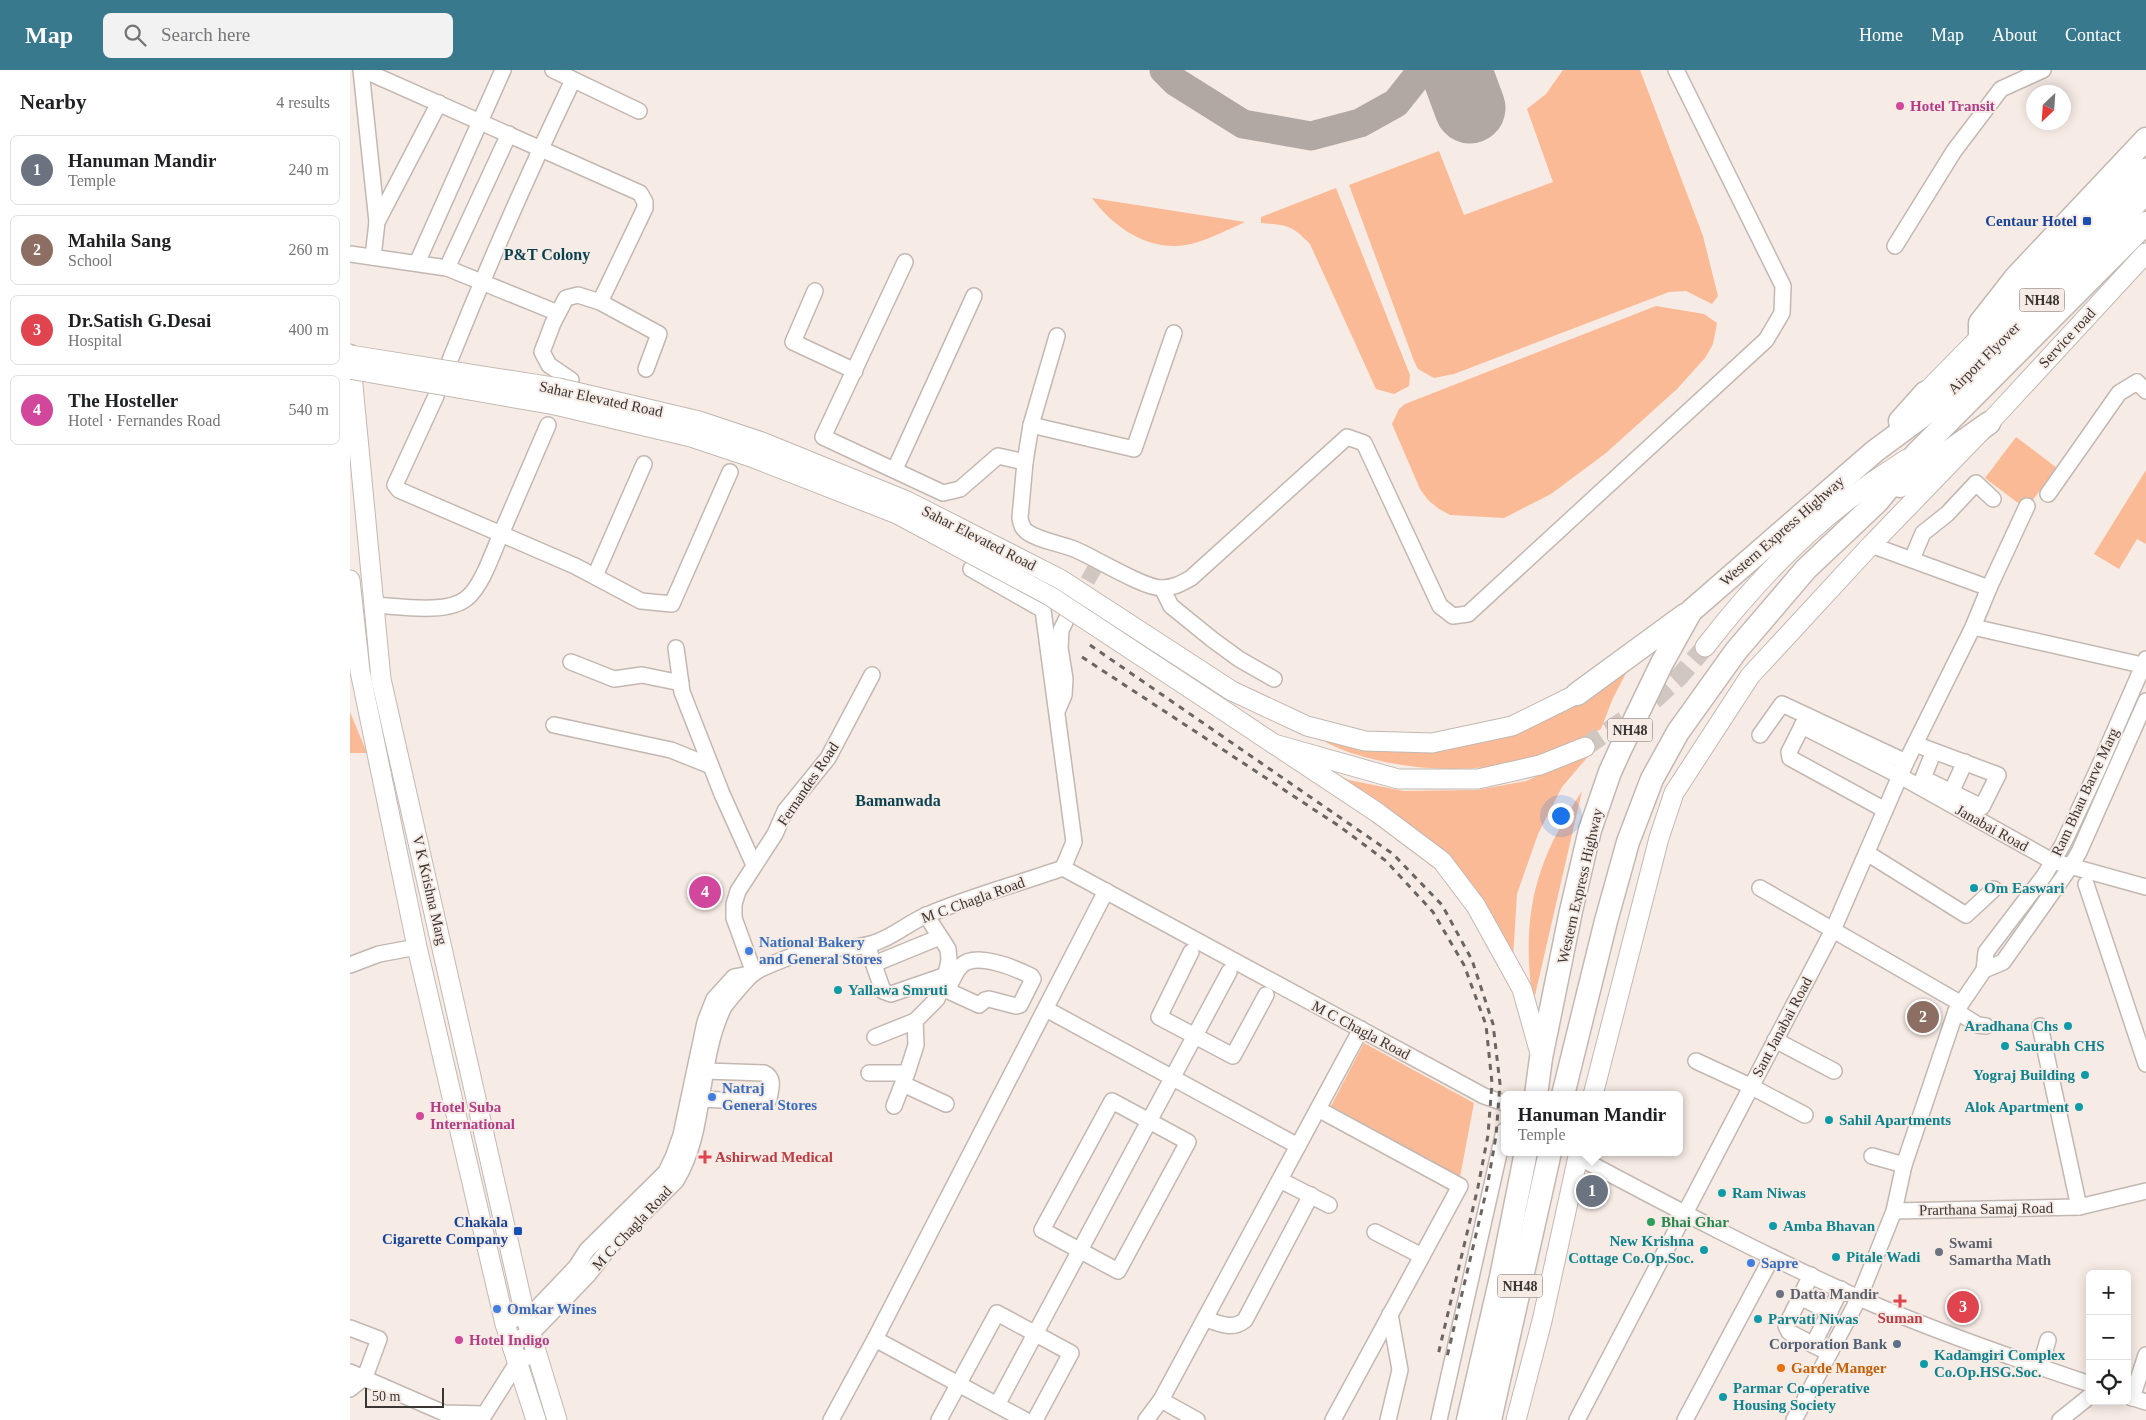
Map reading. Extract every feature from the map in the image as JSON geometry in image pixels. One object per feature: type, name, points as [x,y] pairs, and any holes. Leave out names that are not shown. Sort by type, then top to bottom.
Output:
[{"type":"highway","points":[[1980,336],[1980,323],[2016,277],[2146,139]]},
{"type":"highway","name":"Airport Flyover","points":[[1917,453],[1937,406],[2092,250],[2146,192]]},
{"type":"highway","name":"Airport Flyover","points":[[1876,451],[1937,406],[2146,223]]},
{"type":"highway","points":[[1877,502],[1989,423]]},
{"type":"highway","name":"Western Express Highway","points":[[1537,1091],[1541,1058],[1571,911],[1590,830],[1610,772],[1662,663],[1691,611],[1876,451]]},
{"type":"highway","name":"NH48","points":[[1564,1091],[1606,921],[1628,842],[1652,779],[1678,732],[1736,650],[1806,569],[1877,502],[1917,453]]},
{"type":"highway","points":[[1577,694],[1691,611]]},
{"type":"highway","name":"NH48","points":[[1468,1420],[1501,1277],[1525,1156]]},
{"type":"highway","name":"NH48","points":[[1490,1420],[1549,1156]]},
{"type":"main road","points":[[1937,406],[1980,336],[2146,168]]},
{"type":"main road","name":"Service road","points":[[1594,1091],[1659,838],[1674,793],[1755,668],[1989,423],[2146,253]]},
{"type":"main road","name":"V K Krishna Marg","points":[[350,354],[380,672],[525,1315],[557,1420]]},
{"type":"main road","name":"Sahar Elevated Road","points":[[350,354],[559,388],[699,421],[762,442],[907,501],[1060,579],[1232,691],[1307,726],[1365,741],[1432,743],[1512,726],[1577,694]]},
{"type":"main road","name":"Sahar Elevated Road","points":[[351,376],[555,404],[691,437],[751,457],[897,514],[1050,596],[1378,813],[1442,861],[1476,906],[1522,989],[1541,1058]]},
{"type":"main road","points":[[1705,647],[1733,611],[1797,544],[1859,491],[1917,453]]},
{"type":"main road","name":"V K Krishna Marg","points":[[350,580],[361,674],[417,947],[507,1332],[536,1420]]},
{"type":"main road","points":[[361,674],[380,672]]},
{"type":"main road","points":[[1274,744],[1398,779],[1478,778],[1540,765],[1585,747]]},
{"type":"main road","points":[[1516,1420],[1542,1321],[1578,1156]]},
{"type":"street","points":[[417,263],[503,70]]},
{"type":"street","points":[[553,70],[639,111]]},
{"type":"street","points":[[1057,336],[1031,426],[1025,462],[1021,525],[1033,536],[1072,548],[1097,564],[1144,584],[1162,588],[1178,586],[1191,578],[1346,437],[1364,443],[1440,606],[1453,616],[1468,614],[1766,340],[1782,313],[1783,286],[1676,70]]},
{"type":"street","points":[[1895,246],[1954,151],[2000,89],[2043,70]]},
{"type":"street","points":[[373,258],[377,222],[359,74],[439,103],[640,193],[645,202],[645,208],[600,302]]},
{"type":"street","points":[[450,360],[482,281],[540,149],[573,80]]},
{"type":"street","points":[[377,222],[439,103]]},
{"type":"street","points":[[447,268],[508,134]]},
{"type":"street","points":[[350,254],[447,268],[558,313]]},
{"type":"street","points":[[905,262],[823,437],[895,469],[942,493],[960,489],[998,456],[1025,462]]},
{"type":"street","points":[[815,291],[793,342],[855,371]]},
{"type":"street","points":[[571,380],[549,366],[542,352],[566,298],[578,295],[600,302],[658,334],[646,369]]},
{"type":"street","points":[[895,469],[974,296]]},
{"type":"street","points":[[1031,426],[1134,450],[1174,333]]},
{"type":"street","points":[[2048,494],[2119,393],[2136,382],[2146,391]]},
{"type":"street","points":[[436,396],[395,485],[399,490],[595,576],[641,601],[672,604],[730,472]]},
{"type":"street","points":[[373,605],[445,608],[467,598],[481,579],[548,425]]},
{"type":"street","points":[[595,576],[644,464]]},
{"type":"street","points":[[1912,559],[1924,534],[1948,514],[1976,484],[1993,499]]},
{"type":"street","name":"Sant Janabai Road","points":[[1577,1420],[1833,930],[1906,762],[1973,627],[2027,506]]},
{"type":"street","points":[[1871,545],[1989,588]]},
{"type":"street","points":[[971,569],[1043,610],[1074,842],[1063,868]]},
{"type":"street","points":[[1162,588],[1171,606],[1213,640],[1274,679]]},
{"type":"street","points":[[1056,712],[1064,694],[1065,679],[1060,648],[1062,630],[1068,616]]},
{"type":"street","points":[[1973,627],[2145,663]]},
{"type":"street","points":[[676,648],[682,692],[710,766],[754,865]]},
{"type":"street","points":[[571,662],[614,679],[642,675],[681,683]]},
{"type":"street","name":"Ram Bhau Barve Marg","points":[[1794,1420],[1859,1298],[1894,1211],[1904,1165],[1958,1007],[1984,970],[1986,952],[2063,844],[2145,663]]},
{"type":"street","name":"Fernandes Road","points":[[754,973],[736,928],[734,911],[738,891],[775,834],[786,811],[828,758],[872,675]]},
{"type":"street","name":"Ram Bhau Barve Marg","points":[[1984,970],[2003,962],[2071,866],[2146,701]]},
{"type":"street","points":[[1760,734],[1782,704],[1804,721],[1906,762]]},
{"type":"street","points":[[1804,721],[1789,752],[1790,758],[1885,810]]},
{"type":"street","name":"Janabai Road","points":[[1804,721],[1900,776],[1949,798],[2052,862],[2146,888]]},
{"type":"street","points":[[554,725],[671,750],[710,766]]},
{"type":"street","points":[[1915,744],[1965,762],[1998,775],[1982,807],[1949,798],[1923,778],[1934,751]]},
{"type":"street","points":[[1949,798],[1965,762]]},
{"type":"street","points":[[1867,853],[1966,915],[1994,889]]},
{"type":"street","name":"M C Chagla Road","points":[[507,1332],[531,1334],[588,1275],[658,1191],[676,1181],[677,1165],[691,1147],[703,1083],[725,1006],[754,973],[812,950],[867,945],[884,939],[926,915],[1063,868],[1484,1096],[1501,1101]]},
{"type":"street","points":[[2086,884],[2146,1064]]},
{"type":"street","points":[[1760,888],[1833,930],[1958,1007],[1978,1025],[1986,1026]]},
{"type":"street","points":[[831,1420],[875,1339],[1106,891]]},
{"type":"street","points":[[926,915],[948,948],[949,960],[945,985]]},
{"type":"street","points":[[874,964],[940,938]]},
{"type":"street","points":[[867,945],[882,991],[886,994],[945,985],[979,1005],[989,999],[1016,1006],[1020,1004],[1033,979],[1031,976],[1005,964],[976,960],[960,966],[945,985],[937,999],[915,1021],[875,1037]]},
{"type":"street","points":[[350,965],[379,954],[417,947]]},
{"type":"street","points":[[1191,952],[1159,1017],[1233,1056],[1266,995]]},
{"type":"street","points":[[997,1405],[1230,972]]},
{"type":"street","points":[[1046,1009],[1298,1146]]},
{"type":"street","points":[[894,1106],[916,1046],[915,1021]]},
{"type":"street","points":[[2040,1026],[2079,1206]]},
{"type":"street","points":[[1146,1420],[1161,1400],[1361,1029]]},
{"type":"street","points":[[1775,1040],[1834,1071]]},
{"type":"street","points":[[1696,1061],[1750,1086],[1805,1116]]},
{"type":"street","points":[[869,1073],[905,1079],[946,1104]]},
{"type":"street","points":[[677,1165],[681,1135],[703,1083]]},
{"type":"street","points":[[1112,1101],[1150,1122],[1188,1142],[1118,1271],[1042,1230],[1112,1101]]},
{"type":"street","points":[[1318,1109],[1460,1186],[1333,1420]]},
{"type":"street","points":[[1440,1420],[1501,1145]]},
{"type":"street","points":[[1582,1156],[1684,1213],[1859,1298],[1987,1349],[2086,1383]]},
{"type":"street","points":[[1872,1156],[1904,1165]]},
{"type":"street","points":[[1280,1180],[1329,1204]]},
{"type":"street","name":"Prarthana Samaj Road","points":[[1894,1211],[2079,1206],[2146,1190]]},
{"type":"street","points":[[507,1332],[525,1315],[536,1309],[576,1267],[592,1245],[658,1191]]},
{"type":"street","points":[[1205,1318],[1230,1326],[1240,1324],[1245,1320],[1311,1195]]},
{"type":"street","points":[[1375,1232],[1422,1256]]},
{"type":"street","points":[[1685,1420],[1772,1257]]},
{"type":"street","points":[[1811,1275],[1786,1326],[1789,1332],[1829,1353]]},
{"type":"street","points":[[1813,1345],[1841,1289]]},
{"type":"street","points":[[1800,1296],[1830,1312]]},
{"type":"street","points":[[939,1420],[997,1313],[1071,1353],[1035,1420]]},
{"type":"street","points":[[1388,1420],[1400,1370],[1390,1314]]},
{"type":"street","points":[[350,1328],[379,1339],[365,1377],[350,1389]]},
{"type":"street","points":[[875,1339],[1025,1420]]},
{"type":"street","points":[[2040,1368],[2048,1340]]},
{"type":"street","points":[[350,1372],[444,1413],[482,1417],[516,1363],[536,1352]]},
{"type":"street","points":[[2135,1399],[2146,1355]]},
{"type":"street","points":[[2060,1420],[2086,1399]]},
{"type":"street","points":[[1161,1400],[1197,1420]]},
{"type":"shaded area","points":[[1563,70],[1640,70],[1703,236],[1718,296],[1712,304],[1686,291],[1669,292],[1454,374],[1434,378],[1418,369],[1414,361],[1349,185],[1439,151],[1464,215],[1553,182],[1527,109],[1546,94]]},
{"type":"shaded area","points":[[1336,188],[1410,375],[1409,386],[1394,394],[1376,389],[1310,244],[1289,227],[1261,223],[1261,217]]},
{"type":"shaded area","points":[[1092,198],[1245,222],[1198,242],[1167,246],[1138,238],[1125,230],[1113,221]]},
{"type":"shaded area","points":[[1656,306],[1704,314],[1717,323],[1713,344],[1705,358],[1677,389],[1606,453],[1551,494],[1504,518],[1450,515],[1428,500],[1420,489],[1392,424],[1399,409],[1405,404]]},
{"type":"shaded area","points":[[2016,437],[2057,468],[2026,509],[1985,478]]},
{"type":"shaded area","points":[[2146,470],[2146,544],[2137,539],[2119,569],[2094,554]]},
{"type":"shaded area","points":[[1632,662],[1613,698],[1601,729],[1557,750],[1508,764],[1458,769],[1407,766],[1352,753],[1309,734],[1382,745],[1426,749],[1469,745],[1492,740],[1538,724],[1580,702],[1597,691]]},
{"type":"shaded area","points":[[350,712],[367,753],[350,753]]},
{"type":"shaded area","points":[[1591,753],[1562,787],[1538,834],[1517,894],[1513,958],[1485,905],[1316,764],[1349,780],[1403,791],[1477,790],[1526,781]]},
{"type":"shaded area","points":[[1582,791],[1533,1004],[1529,944],[1530,918],[1535,893],[1552,843]]},
{"type":"shaded area","points":[[1364,1043],[1474,1103],[1460,1177],[1331,1106]]},
{"type":"taxiway","points":[[1164,70],[1176,82],[1243,124],[1311,136],[1360,123],[1396,103],[1415,79],[1419,70]]},
{"type":"runway","points":[[1456,70],[1470,108]]},
{"type":"tunnel","points":[[1076,601],[1095,568]]},
{"type":"tunnel","points":[[1585,747],[1655,699],[1679,677],[1705,647]]},
{"type":"railway","points":[[1090,645],[1393,854],[1442,905],[1472,960],[1493,1024],[1500,1084],[1496,1136],[1487,1188],[1447,1357]]},
{"type":"railway","points":[[1082,657],[1339,826],[1386,861],[1433,912],[1464,965],[1486,1025],[1492,1083],[1488,1135],[1478,1187],[1438,1355]]},
{"type":"place","name":"Hotel Transit","points":[[1900,106]]},
{"type":"place","name":"Centaur Hotel","points":[[2087,221]]},
{"type":"place","name":"Om Easwari","points":[[1974,888]]},
{"type":"place","name":"The Hosteller","points":[[705,892]]},
{"type":"place","name":"National Bakery and General Stores","points":[[749,951]]},
{"type":"place","name":"Yallawa Smruti","points":[[838,990]]},
{"type":"place","name":"Mahila Sang","points":[[1923,1017]]},
{"type":"place","name":"Aradhana Chs","points":[[2068,1026]]},
{"type":"place","name":"Saurabh CHS","points":[[2005,1046]]},
{"type":"place","name":"Yograj Building","points":[[2085,1075]]},
{"type":"place","name":"Natraj General Stores","points":[[712,1097]]},
{"type":"place","name":"Alok Apartment","points":[[2079,1107]]},
{"type":"place","name":"Hotel Suba International","points":[[420,1116]]},
{"type":"place","name":"Sahil Apartments","points":[[1829,1120]]},
{"type":"place","name":"Ashirwad Medical","points":[[705,1157]]},
{"type":"place","name":"Hanuman Mandir","points":[[1592,1191]]},
{"type":"place","name":"Ram Niwas","points":[[1722,1193]]},
{"type":"place","name":"Bhai Ghar","points":[[1651,1222]]},
{"type":"place","name":"Amba Bhavan","points":[[1773,1226]]},
{"type":"place","name":"Chakala Cigarette Company","points":[[518,1231]]},
{"type":"place","name":"New Krishna Cottage Co.Op.Soc.","points":[[1704,1250]]},
{"type":"place","name":"Swami Samartha Math","points":[[1939,1252]]},
{"type":"place","name":"Pitale Wadi","points":[[1836,1257]]},
{"type":"place","name":"Sapre","points":[[1751,1263]]},
{"type":"place","name":"Datta Mandir","points":[[1780,1294]]},
{"type":"place","name":"Suman","points":[[1900,1301]]},
{"type":"place","name":"Dr.Satish G.Desai","points":[[1963,1307]]},
{"type":"place","name":"Omkar Wines","points":[[497,1309]]},
{"type":"place","name":"Parvati Niwas","points":[[1758,1319]]},
{"type":"place","name":"Hotel Indigo","points":[[459,1340]]},
{"type":"place","name":"Corporation Bank","points":[[1897,1344]]},
{"type":"place","name":"Kadamgiri Complex Co.Op.HSG.Soc.","points":[[1924,1364]]},
{"type":"place","name":"Garde Manger","points":[[1781,1368]]},
{"type":"place","name":"Parmar Co-operative Housing Society","points":[[1723,1397]]},
{"type":"district","name":"P&T Colony","points":[[547,254]]},
{"type":"district","name":"Bamanwada","points":[[898,800]]}]
